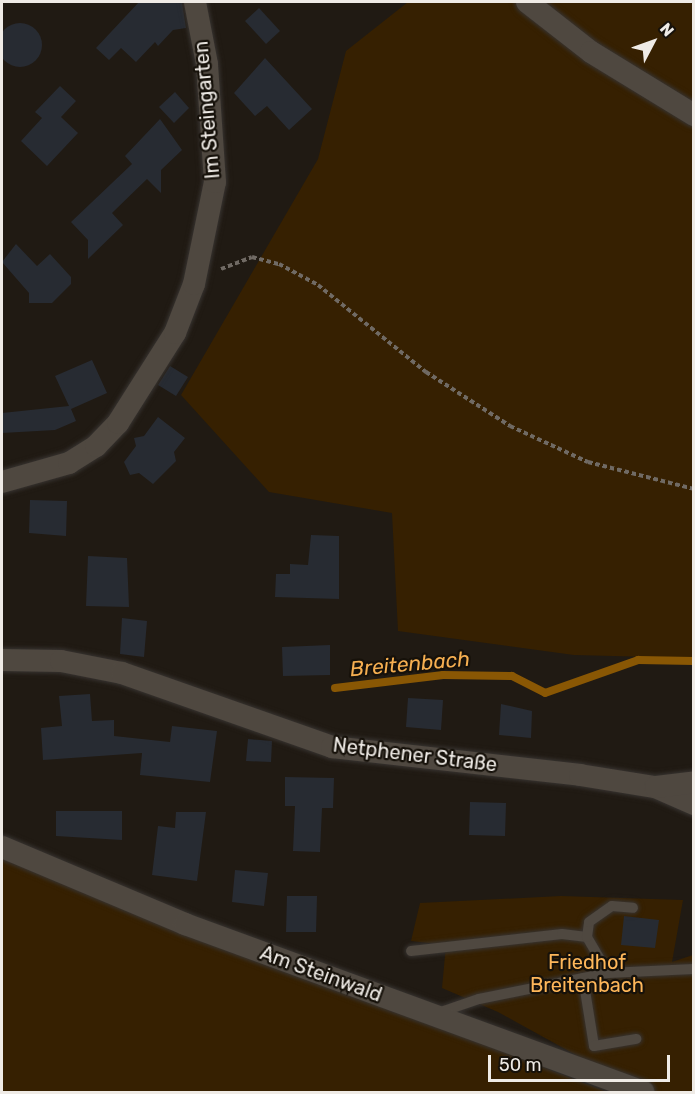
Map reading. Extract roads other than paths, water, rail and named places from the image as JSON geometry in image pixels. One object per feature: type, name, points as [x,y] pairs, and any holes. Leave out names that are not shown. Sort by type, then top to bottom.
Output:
[{"type":"street","name":"Im Steingarten","points":[[2,482],[69,463],[96,446],[144,386],[175,333],[194,284],[215,182],[207,64],[195,2]]},
{"type":"street","points":[[527,2],[591,52],[693,115]]},
{"type":"street","name":"Netphener Straße","points":[[2,660],[61,661],[122,673],[332,747],[655,787],[693,804]]},
{"type":"street","points":[[655,787],[693,782]]},
{"type":"street","name":"Am Steinwald","points":[[2,847],[185,924],[643,1092]]},
{"type":"lane","points":[[608,973],[586,937],[589,922],[599,912],[633,908]]},
{"type":"lane","points":[[411,951],[562,934],[586,937]]},
{"type":"lane","points":[[433,1015],[479,999],[608,973],[693,969]]},
{"type":"lane","points":[[583,978],[594,1046],[636,1040]]},
{"type":"waterway","name":"Breitenbach","points":[[335,688],[443,675],[512,676],[545,693],[638,660],[694,661]]},
{"type":"park label","name":"Friedhof Breitenbach","points":[[587,974]]}]
